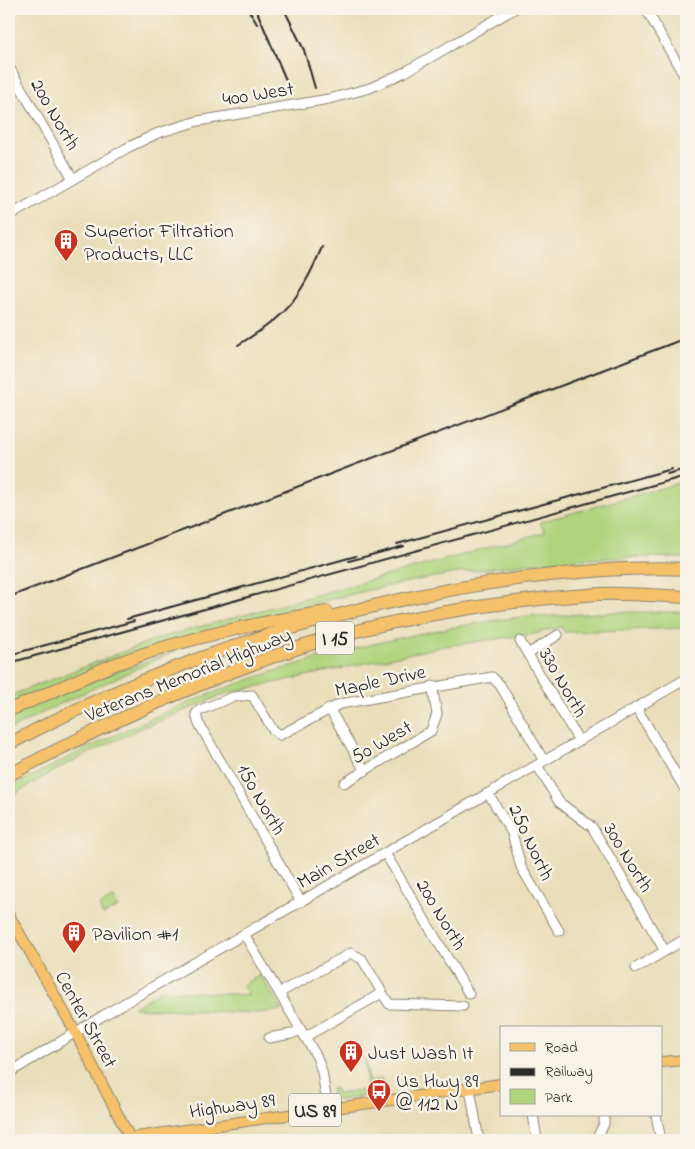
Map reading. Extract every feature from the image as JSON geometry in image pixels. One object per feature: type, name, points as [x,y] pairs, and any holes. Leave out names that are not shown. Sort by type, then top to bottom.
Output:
[{"type":"highway","name":"Veterans Memorial Highway","points":[[9,744],[51,721],[208,656],[366,607],[502,581],[578,572],[656,567],[686,569]]},
{"type":"highway","name":"Veterans Memorial Highway","points":[[9,775],[130,714],[296,649],[344,635],[400,622],[513,602],[601,594],[686,597]]},
{"type":"highway","points":[[9,710],[114,665],[179,643],[263,621],[366,607]]},
{"type":"main road","name":"Center Street","points":[[9,915],[75,1034],[130,1139]]},
{"type":"main road","points":[[662,1062],[686,1060]]},
{"type":"main road","name":"Highway 89","points":[[116,1140],[500,1084]]},
{"type":"street","name":"400 West","points":[[9,216],[138,142],[178,126],[329,99],[375,86],[401,74],[514,9]]},
{"type":"street","points":[[646,9],[686,79]]},
{"type":"street","name":"200 North","points":[[9,67],[73,179]]},
{"type":"street","points":[[528,654],[558,634]]},
{"type":"street","name":"330 North","points":[[520,641],[579,741]]},
{"type":"street","name":"Maple Drive","points":[[279,734],[329,708],[344,703],[432,686],[487,677],[494,678]]},
{"type":"street","name":"300 North","points":[[494,678],[562,805],[585,821],[594,831],[665,951]]},
{"type":"street","name":"Main Street","points":[[9,1073],[244,934],[686,679]]},
{"type":"street","name":"50 West","points":[[344,783],[427,735],[434,726],[437,711],[432,686]]},
{"type":"street","name":"150 North","points":[[279,734],[274,730],[254,695],[248,694],[228,699],[197,713],[198,722],[301,902]]},
{"type":"street","points":[[329,708],[365,771]]},
{"type":"street","points":[[636,708],[686,791]]},
{"type":"street","name":"250 North","points":[[488,793],[512,833],[521,867],[559,931]]},
{"type":"street","name":"200 North","points":[[385,853],[469,994]]},
{"type":"street","points":[[244,934],[303,1033],[320,1067],[328,1109]]},
{"type":"street","points":[[636,968],[682,941]]},
{"type":"street","points":[[279,993],[351,953],[362,959],[389,1004],[463,1006]]},
{"type":"street","points":[[269,1038],[303,1033],[382,992]]},
{"type":"street","points":[[470,1089],[479,1140]]},
{"type":"street","points":[[534,1116],[537,1140]]},
{"type":"street","points":[[596,1140],[604,1124],[604,1116]]},
{"type":"street","points":[[656,1116],[660,1140]]},
{"type":"green space","points":[[682,482],[686,490],[686,558],[580,559],[527,564],[421,579],[369,590],[244,624],[9,705],[9,696],[156,639],[545,532],[540,522]]},
{"type":"green space","points":[[614,612],[686,612],[686,628],[564,632],[561,627],[533,634],[445,646],[227,693],[135,731],[63,766],[9,797],[9,788],[129,728],[222,689],[289,667],[393,639],[428,632],[535,615],[535,617]]},
{"type":"green space","points":[[175,651],[64,702],[9,730],[9,713]]},
{"type":"green space","points":[[114,898],[118,907],[103,915],[99,906]]},
{"type":"green space","points":[[260,975],[282,1010],[258,1013],[133,1008],[161,990],[248,995],[243,985]]},
{"type":"green space","points":[[365,1059],[369,1081],[382,1079],[384,1093],[337,1100],[332,1095],[331,1089],[335,1088],[337,1094],[367,1090]]},
{"type":"railway","points":[[248,9],[257,24]]},
{"type":"railway","points":[[256,9],[291,92]]},
{"type":"railway","points":[[284,9],[304,50],[315,88]]},
{"type":"railway","points":[[238,345],[268,325],[290,305],[307,280],[322,247]]},
{"type":"railway","points":[[9,597],[686,338]]},
{"type":"railway","points":[[397,544],[672,469]]},
{"type":"railway","points":[[667,474],[686,469]]},
{"type":"railway","points":[[9,663],[686,476]]},
{"type":"railway","points":[[349,561],[404,546]]},
{"type":"railway","points":[[127,619],[356,556]]},
{"type":"railway","points":[[9,655],[134,621]]},
{"type":"place","name":"Superior Filtration Products, LLC","points":[[66,262]]},
{"type":"place","name":"Pavilion #1","points":[[74,954]]},
{"type":"place","name":"Just Wash It","points":[[351,1073]]},
{"type":"place","name":"Us Hwy 89 @ 112 N","points":[[379,1112]]}]
